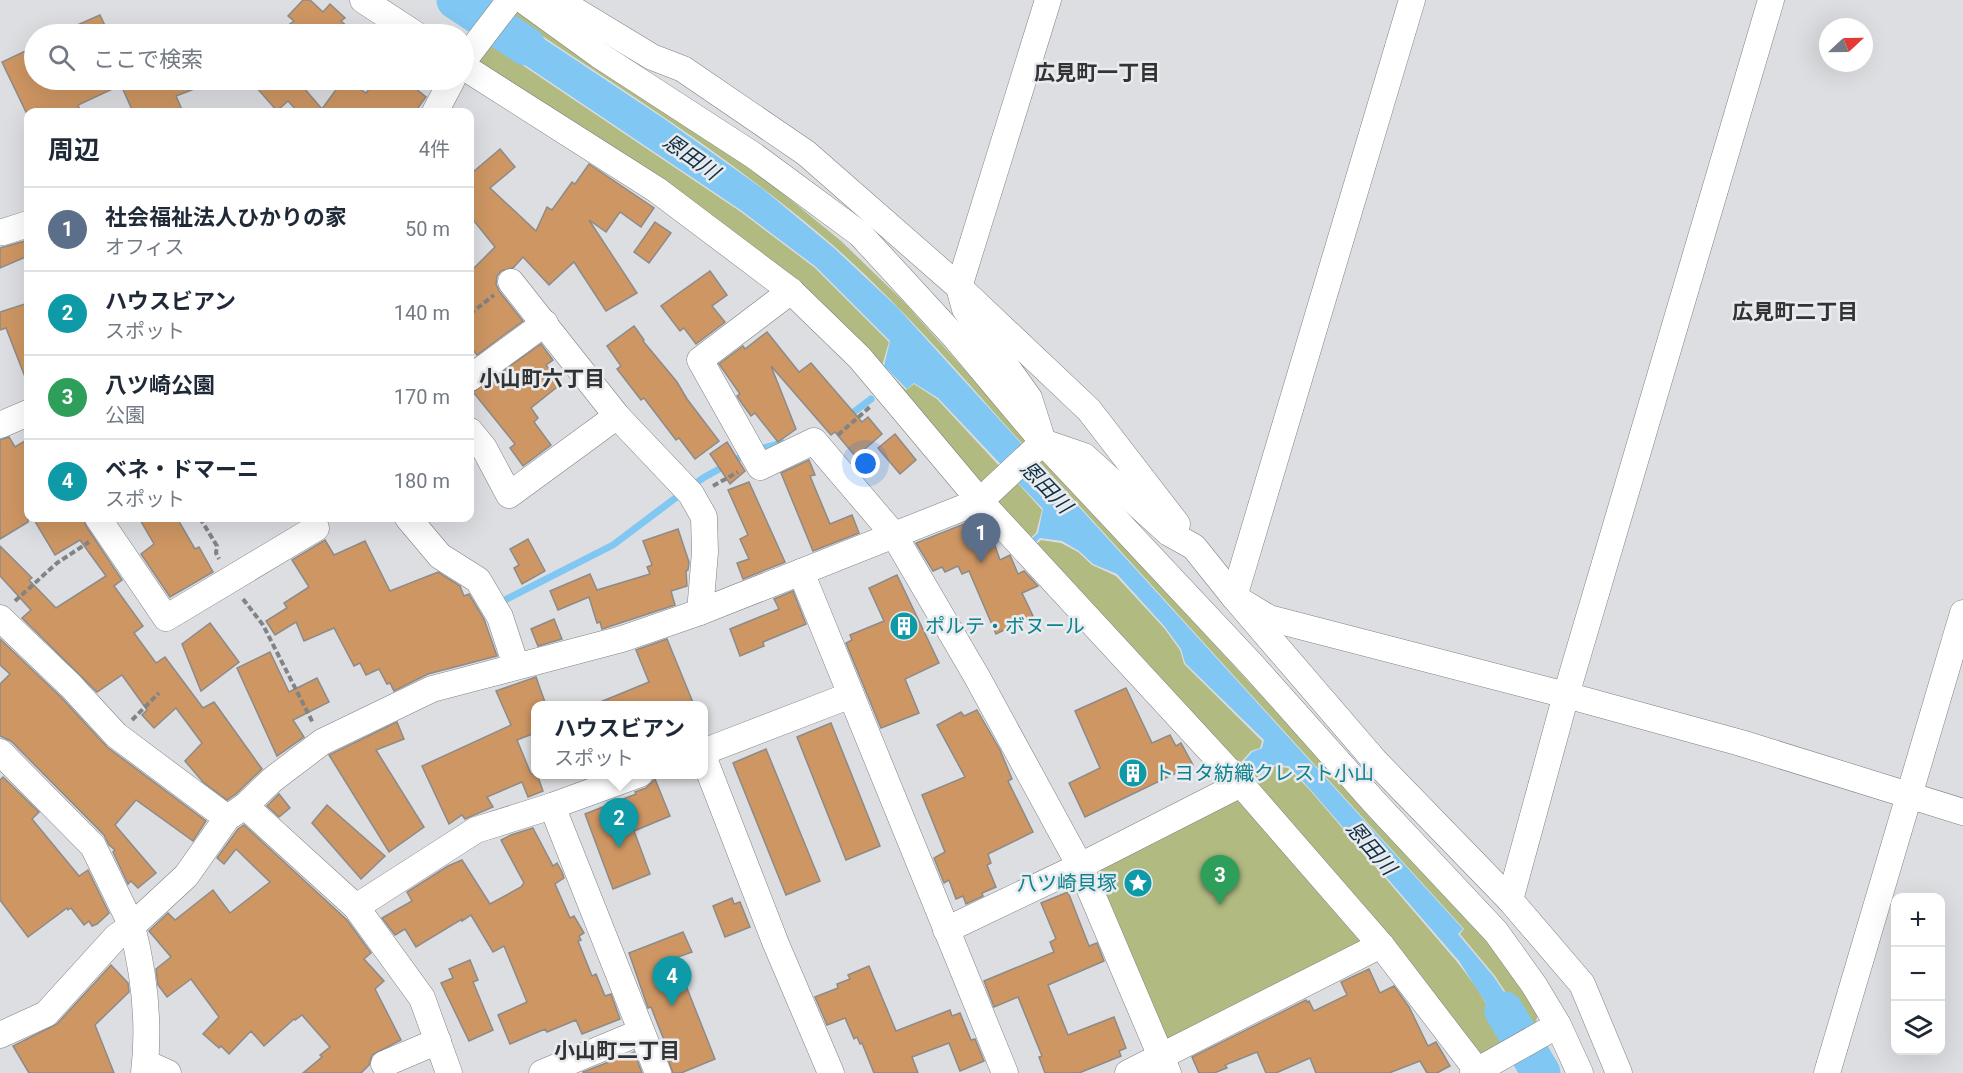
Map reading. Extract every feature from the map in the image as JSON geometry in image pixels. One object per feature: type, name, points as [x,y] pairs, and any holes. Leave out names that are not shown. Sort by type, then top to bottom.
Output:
[{"type":"street","points":[[363,0],[400,24]]},
{"type":"street","points":[[474,47],[510,0]]},
{"type":"street","points":[[525,0],[566,5],[651,57],[683,69],[806,153],[959,287],[1089,410],[1234,597],[1375,761],[1510,900],[1582,984],[1619,1073]]},
{"type":"street","points":[[525,0],[599,55],[753,155],[860,234],[953,335],[1043,442],[1253,666],[1376,804],[1496,932],[1534,985],[1558,1025],[1580,1073]]},
{"type":"street","points":[[1043,442],[1029,398],[965,309],[959,287],[1048,0]]},
{"type":"street","points":[[1234,597],[1412,0]]},
{"type":"street","points":[[1510,900],[1566,695],[1771,0]]},
{"type":"street","points":[[474,73],[657,190],[791,291],[860,358],[980,501],[1241,784],[1381,945],[1476,1072],[1558,1025]]},
{"type":"street","points":[[437,108],[447,90]]},
{"type":"street","points":[[1,230],[24,225]]},
{"type":"street","points":[[511,282],[617,416],[688,490],[704,517],[705,552],[700,612]]},
{"type":"street","points":[[791,291],[700,360],[760,467],[814,441],[894,535],[977,677],[1080,866],[1164,1065]]},
{"type":"street","points":[[474,375],[545,323]]},
{"type":"street","points":[[474,435],[484,448],[509,495],[617,416]]},
{"type":"street","points":[[0,425],[24,417]]},
{"type":"street","points":[[0,1035],[46,1014],[116,937],[132,926],[186,876],[236,812],[272,780],[322,742],[432,689],[622,639],[700,612],[980,501],[1043,442]]},
{"type":"street","points":[[1043,442],[1084,456],[1169,533],[1194,546]]},
{"type":"street","points":[[411,522],[440,556],[478,580],[500,617],[516,666]]},
{"type":"street","points":[[102,524],[166,618],[316,528]]},
{"type":"street","points":[[801,572],[1005,1073]]},
{"type":"street","points":[[1234,597],[1269,618],[1741,743],[1963,812]]},
{"type":"street","points":[[4,611],[116,735],[236,812],[356,907],[422,998],[449,1073]]},
{"type":"street","points":[[1827,1073],[1963,613]]},
{"type":"street","points":[[708,752],[850,695]]},
{"type":"street","points":[[0,752],[93,846],[132,926],[141,971],[153,1070]]},
{"type":"street","points":[[708,768],[730,828],[831,1073]]},
{"type":"street","points":[[356,907],[476,830],[626,779]]},
{"type":"street","points":[[946,930],[1080,866],[1241,784]]},
{"type":"street","points":[[552,806],[658,1073]]},
{"type":"street","points":[[1128,1073],[1164,1065],[1381,945]]},
{"type":"street","points":[[542,1073],[641,1032]]},
{"type":"street","points":[[384,1064],[438,1041]]},
{"type":"path","points":[[474,311],[511,282]]},
{"type":"path","points":[[822,449],[889,390]]},
{"type":"path","points":[[688,490],[752,453]]},
{"type":"path","points":[[202,522],[217,546],[216,553],[229,579],[263,625],[322,742]]},
{"type":"path","points":[[4,611],[102,524]]},
{"type":"path","points":[[116,735],[159,693]]},
{"type":"green space","points":[[513,8],[672,112],[769,182],[841,241],[903,301],[1031,444],[1026,448],[909,319],[860,270],[797,215],[717,154],[509,14]]},
{"type":"green space","points":[[488,42],[741,212],[815,268],[889,342],[882,366],[906,390],[914,384],[937,399],[1003,470],[981,491],[880,373],[474,66],[474,60]]},
{"type":"green space","points":[[1041,454],[1269,704],[1471,920],[1538,1013],[1536,1022],[1528,1026],[1495,976],[1460,934],[1464,929],[1036,458]]},
{"type":"green space","points":[[1015,480],[1042,510],[1036,533],[1027,541],[992,501]]},
{"type":"green space","points":[[1041,540],[1061,543],[1078,552],[1092,565],[1116,576],[1164,628],[1180,650],[1184,664],[1262,741],[1260,748],[1251,751],[1242,761],[1259,777],[1273,766],[1288,768],[1308,788],[1458,963],[1476,987],[1508,1040],[1482,1055],[1470,1044],[1033,547]]},
{"type":"green space","points":[[1238,799],[1365,941],[1166,1042],[1093,869]]},
{"type":"water","points":[[508,15],[666,120],[763,189],[834,248],[897,307],[1463,929],[1458,934],[1494,977],[1527,1027],[1509,1039],[1459,961],[1289,766],[1272,765],[1260,775],[1244,761],[1252,752],[1262,748],[1264,740],[1185,663],[1181,649],[1165,627],[1117,574],[1093,564],[1079,551],[1062,541],[1040,538],[1032,546],[1028,542],[1038,533],[1043,509],[938,398],[914,383],[907,389],[884,366],[890,341],[816,267],[742,211],[489,41]]},
{"type":"building","points":[[303,0],[310,0],[323,12],[330,4],[345,18],[341,21],[344,24],[290,24],[294,21],[288,16]]},
{"type":"building","points":[[100,15],[104,24],[80,24]]},
{"type":"building","points":[[24,52],[24,90],[110,90],[78,105],[79,108],[24,108],[2,62]]},
{"type":"building","points":[[123,90],[192,90],[176,96],[181,108],[131,108]]},
{"type":"building","points":[[259,90],[306,90],[321,108],[294,108],[288,101],[280,108],[274,108]]},
{"type":"building","points":[[336,90],[362,90],[366,93],[368,90],[417,90],[426,97],[418,108],[323,108]]},
{"type":"building","points":[[500,149],[515,167],[490,188],[536,231],[547,207],[552,210],[572,182],[575,184],[589,164],[654,208],[641,227],[620,212],[606,232],[589,220],[637,293],[606,311],[574,262],[549,285],[523,257],[513,268],[501,271],[497,276],[496,284],[523,321],[477,355],[474,351],[474,268],[495,247],[474,221],[474,171]]},
{"type":"building","points":[[655,222],[671,233],[649,263],[634,252]]},
{"type":"building","points":[[24,241],[24,258],[0,268],[0,248]]},
{"type":"building","points":[[710,271],[727,295],[712,306],[725,322],[696,344],[684,328],[680,331],[661,306]]},
{"type":"building","points":[[24,304],[24,374],[6,328],[0,330],[0,312]]},
{"type":"building","points":[[634,326],[719,441],[695,459],[679,438],[676,440],[644,398],[641,400],[617,369],[621,366],[607,346]]},
{"type":"building","points":[[767,332],[799,372],[811,363],[862,422],[868,417],[882,434],[856,457],[835,432],[831,435],[771,366],[796,429],[778,442],[755,413],[751,416],[737,396],[740,394],[719,364],[743,346],[745,349]]},
{"type":"building","points":[[541,344],[553,360],[546,365],[561,384],[531,408],[538,418],[534,422],[551,445],[523,466],[510,448],[515,444],[474,391]]},
{"type":"building","points":[[895,434],[916,460],[900,474],[878,448]]},
{"type":"building","points":[[9,437],[15,447],[24,441],[24,522],[28,522],[0,539],[0,440]]},
{"type":"building","points":[[727,442],[745,471],[730,484],[710,454]]},
{"type":"building","points":[[809,460],[815,475],[810,476],[830,524],[852,515],[859,533],[813,551],[781,473]]},
{"type":"building","points":[[749,482],[785,562],[743,579],[737,563],[749,559],[740,539],[748,535],[728,490]]},
{"type":"building","points":[[35,522],[84,522],[122,580],[114,586],[143,626],[134,633],[156,663],[165,657],[203,708],[214,702],[262,769],[236,794],[227,800],[203,782],[185,761],[202,743],[176,708],[154,728],[142,715],[147,710],[122,675],[97,692],[22,618],[31,610],[0,576],[0,546],[32,578],[29,580],[56,608],[106,576],[80,540],[55,555]]},
{"type":"building","points":[[141,522],[179,522],[195,549],[199,547],[213,572],[170,597],[141,554],[154,544]]},
{"type":"building","points":[[964,524],[972,542],[993,540],[1000,560],[1010,555],[1018,574],[1024,571],[1038,586],[1022,593],[1033,616],[996,634],[969,571],[962,574],[958,566],[945,572],[942,567],[933,571],[916,543]]},
{"type":"building","points":[[678,529],[689,562],[686,571],[687,586],[671,591],[675,605],[602,629],[600,622],[597,623],[589,597],[558,610],[550,591],[590,574],[597,590],[650,574],[647,567],[652,565],[643,541]]},
{"type":"building","points":[[528,539],[545,571],[522,584],[514,568],[519,565],[510,549]]},
{"type":"building","points":[[325,540],[334,555],[365,541],[390,591],[438,572],[460,586],[464,596],[469,594],[484,619],[497,656],[428,674],[394,691],[390,683],[387,684],[379,669],[366,675],[360,663],[354,666],[334,628],[304,641],[296,622],[275,635],[266,621],[287,608],[284,603],[309,587],[292,560]]},
{"type":"building","points":[[897,575],[939,663],[905,679],[919,713],[881,728],[846,643],[852,640],[850,635],[884,621],[869,588]]},
{"type":"building","points":[[793,591],[806,624],[763,642],[764,646],[740,656],[730,629],[779,609],[774,599]]},
{"type":"building","points":[[554,619],[562,639],[538,646],[531,629]]},
{"type":"building","points":[[210,623],[239,662],[201,691],[182,644]]},
{"type":"building","points":[[0,639],[60,696],[107,747],[206,821],[193,841],[136,800],[115,825],[156,873],[138,888],[131,881],[128,884],[113,852],[115,850],[109,845],[104,835],[11,741],[0,736],[0,684],[10,674],[0,665]]},
{"type":"building","points":[[667,639],[692,701],[603,701],[649,682],[636,650]]},
{"type":"building","points":[[270,652],[289,692],[317,678],[329,702],[293,720],[304,737],[277,756],[237,668]]},
{"type":"building","points":[[536,677],[545,701],[531,701],[531,735],[517,740],[531,779],[539,779],[543,791],[528,797],[522,782],[487,797],[493,807],[465,819],[462,815],[449,824],[422,766],[511,725],[496,691]]},
{"type":"building","points":[[1126,688],[1152,743],[1170,735],[1176,746],[1181,743],[1193,765],[1085,817],[1069,783],[1100,768],[1075,711]]},
{"type":"building","points":[[977,710],[1000,750],[1012,779],[1008,781],[1033,832],[988,854],[991,863],[987,865],[996,887],[966,904],[963,896],[956,899],[949,880],[944,883],[934,858],[945,852],[922,795],[965,777],[937,725],[961,712],[964,716]]},
{"type":"building","points":[[397,722],[404,739],[376,750],[424,827],[389,852],[329,755]]},
{"type":"building","points":[[831,723],[880,846],[846,860],[797,737]]},
{"type":"building","points":[[766,749],[820,881],[786,895],[733,763]]},
{"type":"building","points":[[3,777],[39,812],[32,819],[79,876],[88,870],[109,913],[97,924],[92,926],[89,921],[84,925],[71,908],[68,910],[67,908],[28,937],[0,900],[0,780]]},
{"type":"building","points":[[655,779],[670,816],[634,831],[650,874],[613,889],[585,814],[636,794],[635,792],[646,788]]},
{"type":"building","points":[[279,794],[290,808],[279,817],[267,806]]},
{"type":"building","points":[[327,805],[385,856],[361,879],[312,823]]},
{"type":"building","points":[[244,825],[347,920],[371,953],[364,959],[384,981],[375,989],[401,1040],[372,1055],[369,1065],[361,1073],[303,1073],[330,1047],[302,1015],[294,1019],[264,1046],[251,1031],[229,1054],[203,1034],[219,1017],[191,979],[167,997],[158,985],[156,969],[171,957],[149,931],[168,913],[175,920],[213,890],[230,913],[270,882],[236,849],[224,864],[217,858],[238,829]]},
{"type":"building","points":[[533,828],[553,866],[557,863],[562,872],[564,878],[555,884],[570,918],[574,916],[584,933],[579,936],[581,940],[578,941],[592,976],[596,974],[605,996],[611,994],[620,1019],[582,1034],[576,1020],[547,1032],[545,1029],[510,1044],[498,1015],[527,1002],[504,946],[493,952],[471,915],[416,947],[405,929],[395,935],[382,918],[412,901],[407,892],[448,866],[462,860],[490,904],[521,887],[524,883],[501,840]]},
{"type":"building","points":[[1068,892],[1089,946],[1097,943],[1104,961],[1048,985],[1068,1035],[1114,1017],[1126,1048],[1119,1051],[1121,1056],[1079,1073],[1045,1073],[1039,1057],[1042,1056],[1018,997],[994,1007],[984,981],[1054,952],[1050,942],[1056,939],[1041,903]]},
{"type":"building","points":[[732,898],[734,904],[740,902],[750,927],[725,937],[713,906]]},
{"type":"building","points":[[683,932],[692,952],[675,958],[715,1059],[681,1073],[673,1073],[661,1041],[664,1040],[651,1007],[648,1008],[629,953]]},
{"type":"building","points":[[470,960],[478,980],[473,982],[493,1030],[469,1041],[441,983],[453,978],[449,969]]},
{"type":"building","points":[[111,965],[128,983],[129,992],[95,1025],[114,1073],[29,1073],[13,1046],[57,1024]]},
{"type":"building","points":[[869,966],[896,1031],[950,1010],[952,1016],[960,1013],[971,1040],[975,1039],[984,1061],[960,1071],[949,1043],[912,1057],[918,1073],[874,1073],[862,1043],[860,1044],[857,1037],[854,1039],[845,1018],[827,1025],[815,997],[838,988],[837,984],[850,979],[848,975]]},
{"type":"building","points":[[1369,969],[1380,993],[1394,986],[1409,1007],[1428,1046],[1436,1042],[1450,1066],[1437,1073],[1427,1073],[1420,1061],[1389,1073],[1316,1073],[1310,1058],[1276,1073],[1266,1073],[1257,1052],[1225,1065],[1227,1068],[1214,1073],[1199,1073],[1192,1057],[1306,1000],[1309,1001],[1314,1011],[1347,995],[1341,982]]},
{"type":"building","points":[[634,1052],[642,1073],[583,1072]]},
{"type":"waterway","name":"恩田川","points":[[456,0],[526,46]]},
{"type":"waterway","points":[[846,418],[871,399]]},
{"type":"waterway","points":[[756,450],[783,443]]},
{"type":"waterway","points":[[691,487],[746,454]]},
{"type":"waterway","points":[[497,604],[613,545],[682,493]]},
{"type":"waterway","name":"恩田川","points":[[1504,1011],[1541,1073]]},
{"type":"place","name":"社会福祉法人ひかりの家","points":[[981,563]]},
{"type":"place","name":"ポルテ・ボヌール","points":[[904,626]]},
{"type":"place","name":"トヨタ紡織クレスト小山","points":[[1133,773]]},
{"type":"place","name":"ハウスビアン","points":[[619,848]]},
{"type":"place","name":"八ツ崎貝塚","points":[[1138,883]]},
{"type":"place","name":"八ツ崎公園","points":[[1220,905]]},
{"type":"place","name":"ベネ・ドマーニ","points":[[672,1006]]},
{"type":"district","name":"広見町一丁目","points":[[1097,73]]},
{"type":"district","name":"広見町二丁目","points":[[1795,312]]},
{"type":"district","name":"小山町六丁目","points":[[542,379]]},
{"type":"district","name":"小山町二丁目","points":[[617,1051]]}]
